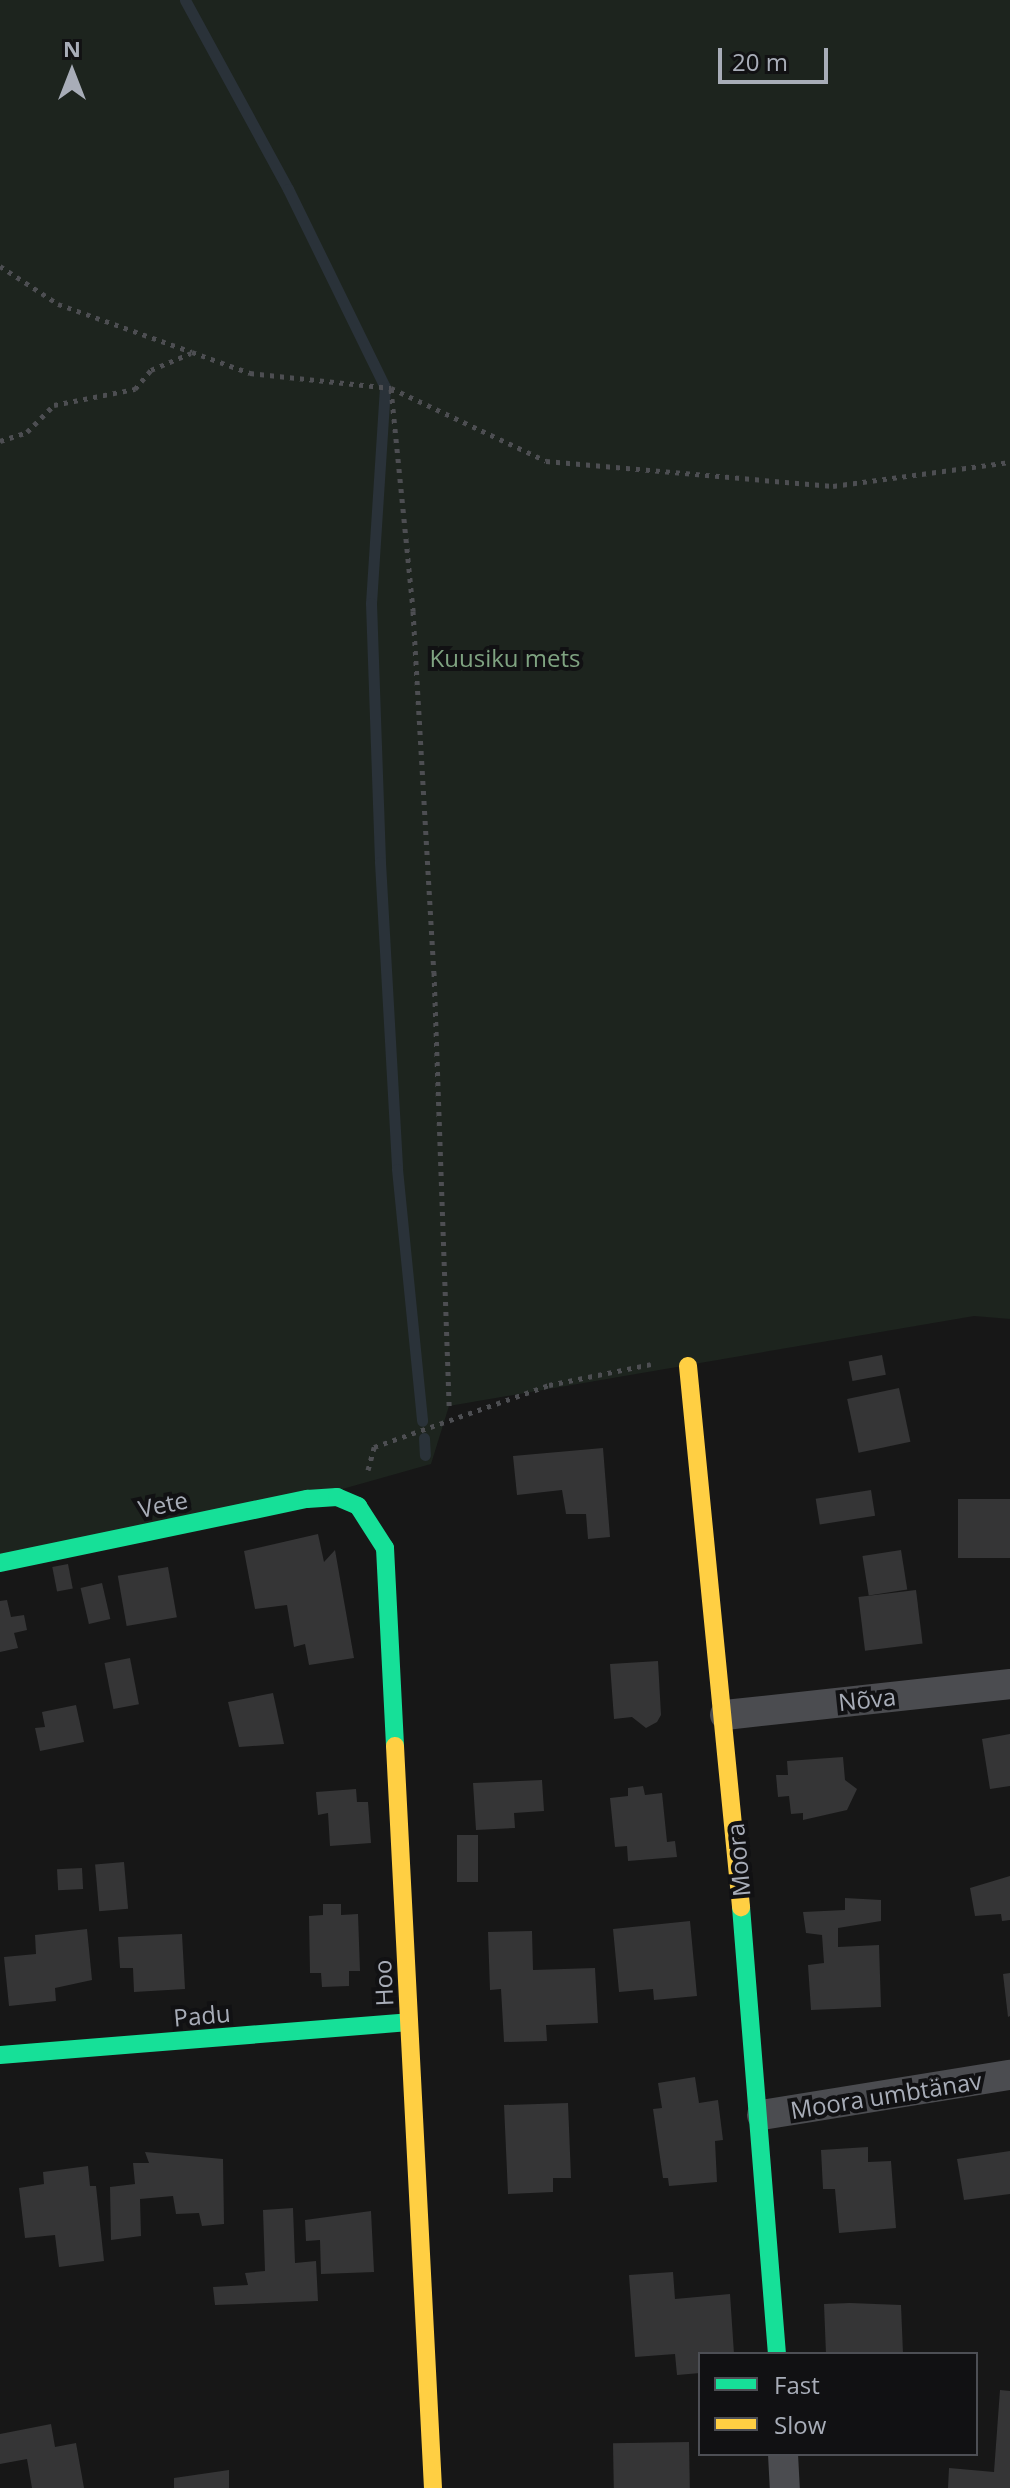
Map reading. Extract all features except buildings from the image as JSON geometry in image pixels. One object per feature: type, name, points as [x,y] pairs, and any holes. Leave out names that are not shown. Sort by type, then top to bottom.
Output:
[{"type":"street","name":"Moora","points":[[688,1366],[725,1715],[762,2115],[777,2352]]},
{"type":"street","name":"Vete","points":[[0,1563],[337,1497],[358,1506]]},
{"type":"street","name":"Hoo","points":[[358,1506],[385,1548],[433,2488]]},
{"type":"street","name":"Nõva","points":[[725,1715],[1010,1684]]},
{"type":"street","name":"Padu","points":[[0,2055],[409,2022]]},
{"type":"street","name":"Moora umbtänav","points":[[762,2115],[1010,2075]]},
{"type":"street","points":[[783,2456],[785,2488]]},
{"type":"path","points":[[0,266],[58,304],[250,373],[391,388],[546,461],[833,486],[1010,462]]},
{"type":"path","points":[[0,441],[27,432],[54,405],[135,389],[151,370],[192,352]]},
{"type":"path","points":[[391,388],[413,611],[434,972],[449,1406]]},
{"type":"path","points":[[358,1506],[374,1447],[549,1385],[663,1362],[688,1366]]},
{"type":"green space","name":"Kuusiku mets","points":[[0,0],[1010,0],[1010,1319],[974,1316],[449,1406],[431,1464],[307,1499],[0,1563]]},
{"type":"waterway","points":[[185,0],[288,189],[385,387],[371,603],[380,862],[397,1169],[422,1421]]},
{"type":"waterway","points":[[424,1438],[425,1455]]},
{"type":"traffic: fast","points":[[0,1563],[307,1499],[337,1497],[358,1506],[385,1548],[395,1746]]},
{"type":"traffic: fast","points":[[741,1907],[777,2352]]},
{"type":"traffic: fast","points":[[0,2055],[409,2022]]},
{"type":"traffic: slow","points":[[688,1366],[741,1907]]},
{"type":"traffic: slow","points":[[395,1746],[433,2488]]}]
